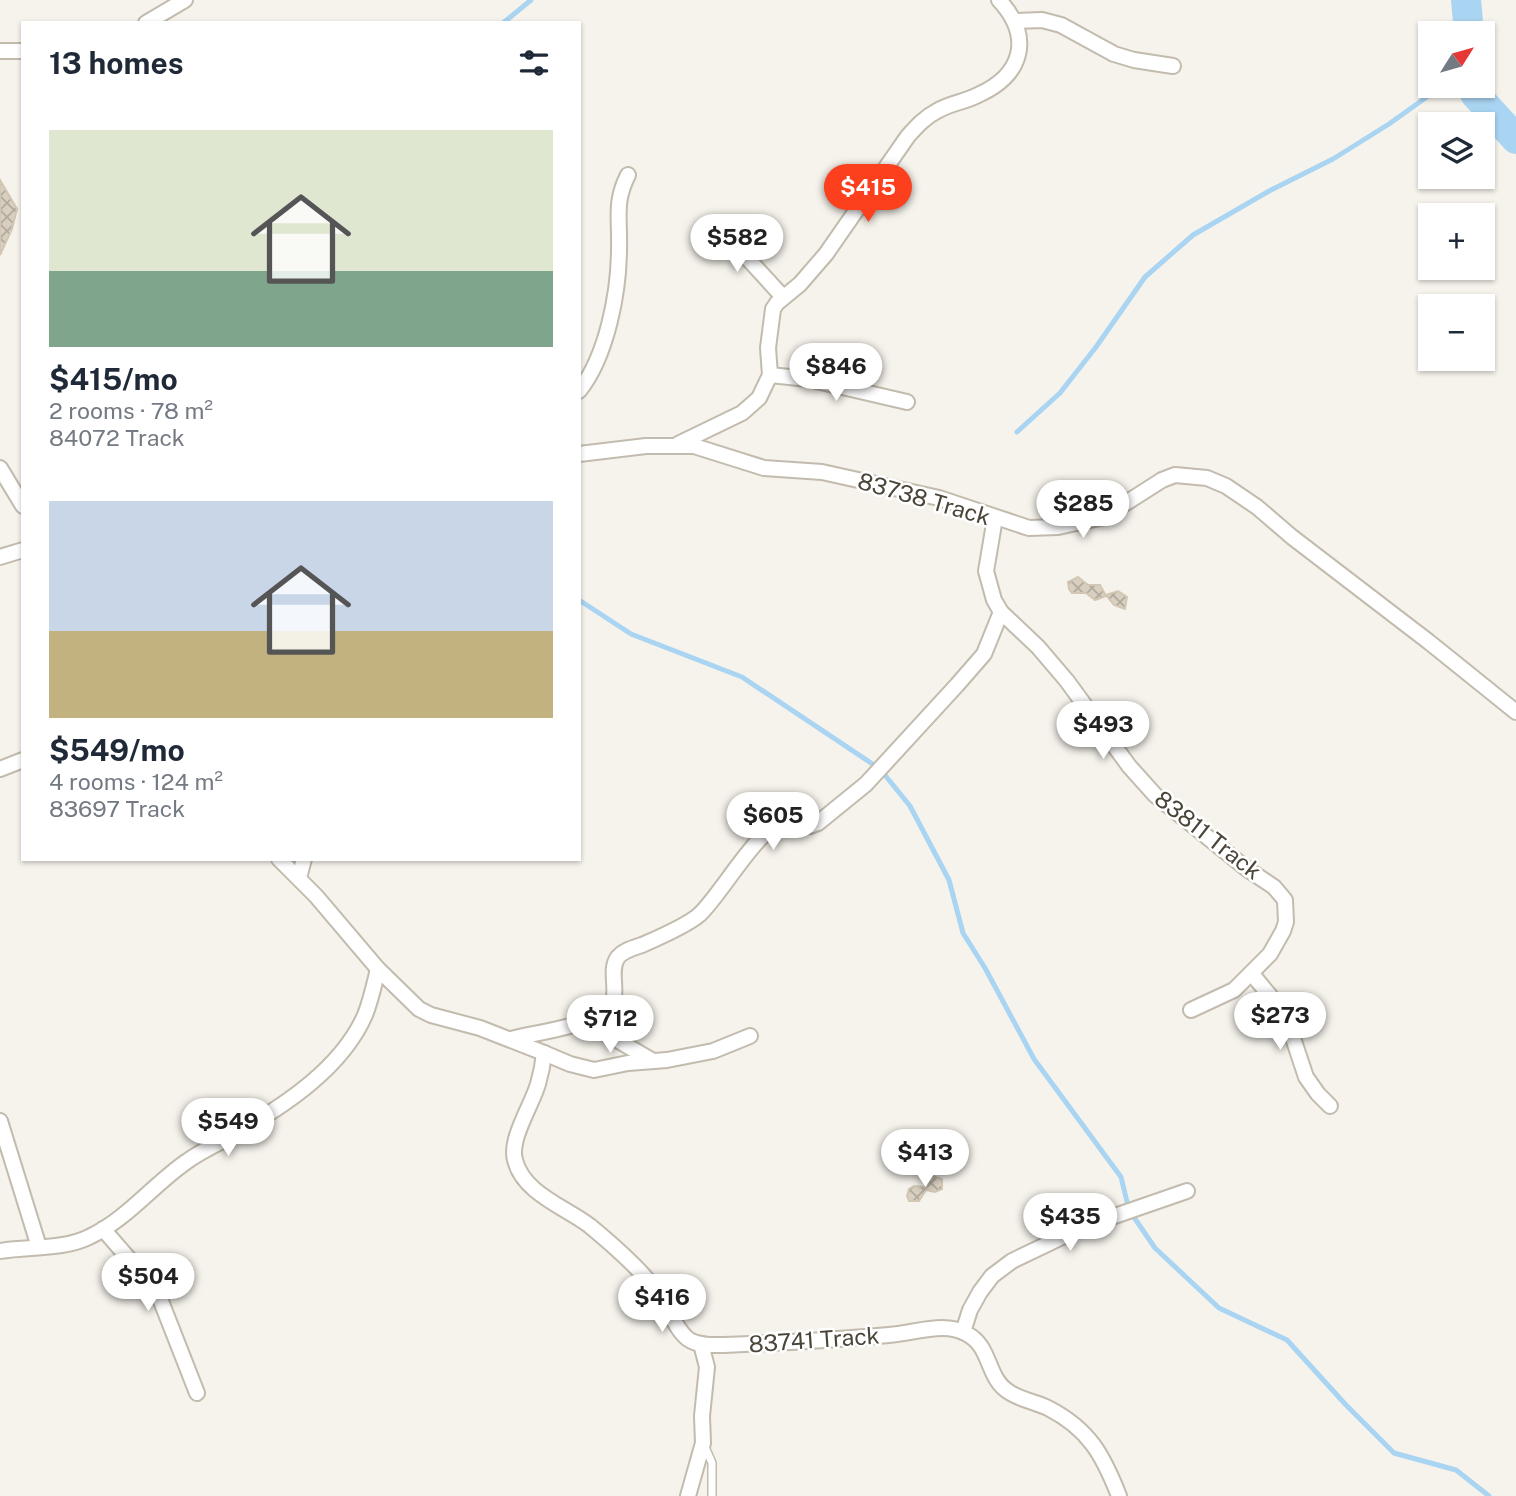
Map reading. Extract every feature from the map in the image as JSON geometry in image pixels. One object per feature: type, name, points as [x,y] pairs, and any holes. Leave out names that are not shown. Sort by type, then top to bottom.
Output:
[{"type":"street","points":[[149,21],[185,0]]},
{"type":"street","points":[[676,445],[747,411],[759,398],[770,375],[768,348],[773,309],[826,254],[893,156],[923,120],[950,105],[981,94],[1016,64],[1021,44],[1015,22],[999,0]]},
{"type":"street","points":[[1015,22],[1042,20],[1061,25],[1114,54],[1173,66]]},
{"type":"street","points":[[0,51],[21,51]]},
{"type":"street","points":[[581,388],[595,367],[604,346],[619,251],[618,197],[628,175]]},
{"type":"street","points":[[718,226],[783,297]]},
{"type":"street","points":[[770,375],[808,379],[907,402]]},
{"type":"street","name":"83738 Track","points":[[581,454],[646,446],[676,445],[707,449],[764,468],[822,472],[939,498],[1029,528],[1087,522],[1113,512],[1168,477],[1185,475],[1207,478],[1226,486],[1257,507],[1516,712]]},
{"type":"street","points":[[0,468],[21,503]]},
{"type":"street","name":"83811 Track","points":[[995,518],[986,571],[990,591],[1001,612],[1038,647],[1067,681],[1129,766],[1155,795],[1282,894],[1287,912],[1283,931],[1270,954],[1249,977]]},
{"type":"street","points":[[0,557],[21,551]]},
{"type":"street","points":[[511,1040],[597,1016],[612,1004],[615,965],[620,955],[687,925],[712,902],[738,866],[775,825],[791,820],[810,826],[818,823],[866,784],[984,654],[1001,612]]},
{"type":"street","points":[[0,769],[21,761]]},
{"type":"street","points":[[281,861],[378,969],[411,1003],[424,1012],[511,1040],[590,1070],[713,1051],[750,1036]]},
{"type":"street","points":[[299,878],[303,861]]},
{"type":"street","points":[[0,1251],[88,1238],[190,1159],[267,1115],[311,1082],[339,1054],[358,1028],[372,995],[378,969]]},
{"type":"street","points":[[1191,1010],[1234,990],[1249,977],[1285,1014],[1306,1077],[1330,1106]]},
{"type":"street","points":[[577,1023],[600,1030],[654,1061]]},
{"type":"street","points":[[544,1053],[538,1086],[515,1148],[518,1170],[539,1192],[590,1227],[631,1264],[657,1290],[681,1332],[687,1338],[702,1344],[707,1367],[702,1416],[703,1443],[688,1496]]},
{"type":"street","points":[[0,1121],[39,1247]]},
{"type":"street","points":[[1119,1496],[1104,1461],[1088,1436],[1073,1422],[1055,1412],[1007,1391],[995,1380],[978,1340],[963,1332],[970,1310],[980,1292],[992,1276],[1012,1261],[1083,1227],[1187,1191]]},
{"type":"street","points":[[103,1229],[157,1291],[197,1393]]},
{"type":"street","name":"83741 Track","points":[[702,1344],[791,1342],[893,1335],[944,1328],[963,1332]]},
{"type":"lane","points":[[703,1443],[712,1463],[712,1496]]},
{"type":"building","points":[[0,180],[17,209],[12,229],[0,255]]},
{"type":"building","points":[[1078,577],[1088,585],[1100,585],[1106,596],[1095,600],[1086,593],[1072,593],[1068,582]]},
{"type":"building","points":[[1118,591],[1127,597],[1125,609],[1114,605],[1106,595]]},
{"type":"building","points":[[932,1176],[942,1179],[942,1189],[935,1192],[926,1190],[919,1201],[909,1201],[909,1189],[914,1186],[926,1187]]},
{"type":"waterway","points":[[505,21],[531,0]]},
{"type":"waterway","points":[[1466,0],[1468,21]]},
{"type":"waterway","points":[[1017,432],[1060,393],[1145,277],[1193,235],[1271,190],[1333,159],[1425,98]]},
{"type":"waterway","points":[[1479,98],[1516,139]]},
{"type":"waterway","points":[[581,601],[631,634],[742,677],[880,769],[910,806],[949,880],[963,933],[1034,1059],[1121,1177],[1129,1210],[1155,1248],[1219,1308],[1287,1340],[1394,1453],[1456,1470],[1489,1496]]}]
